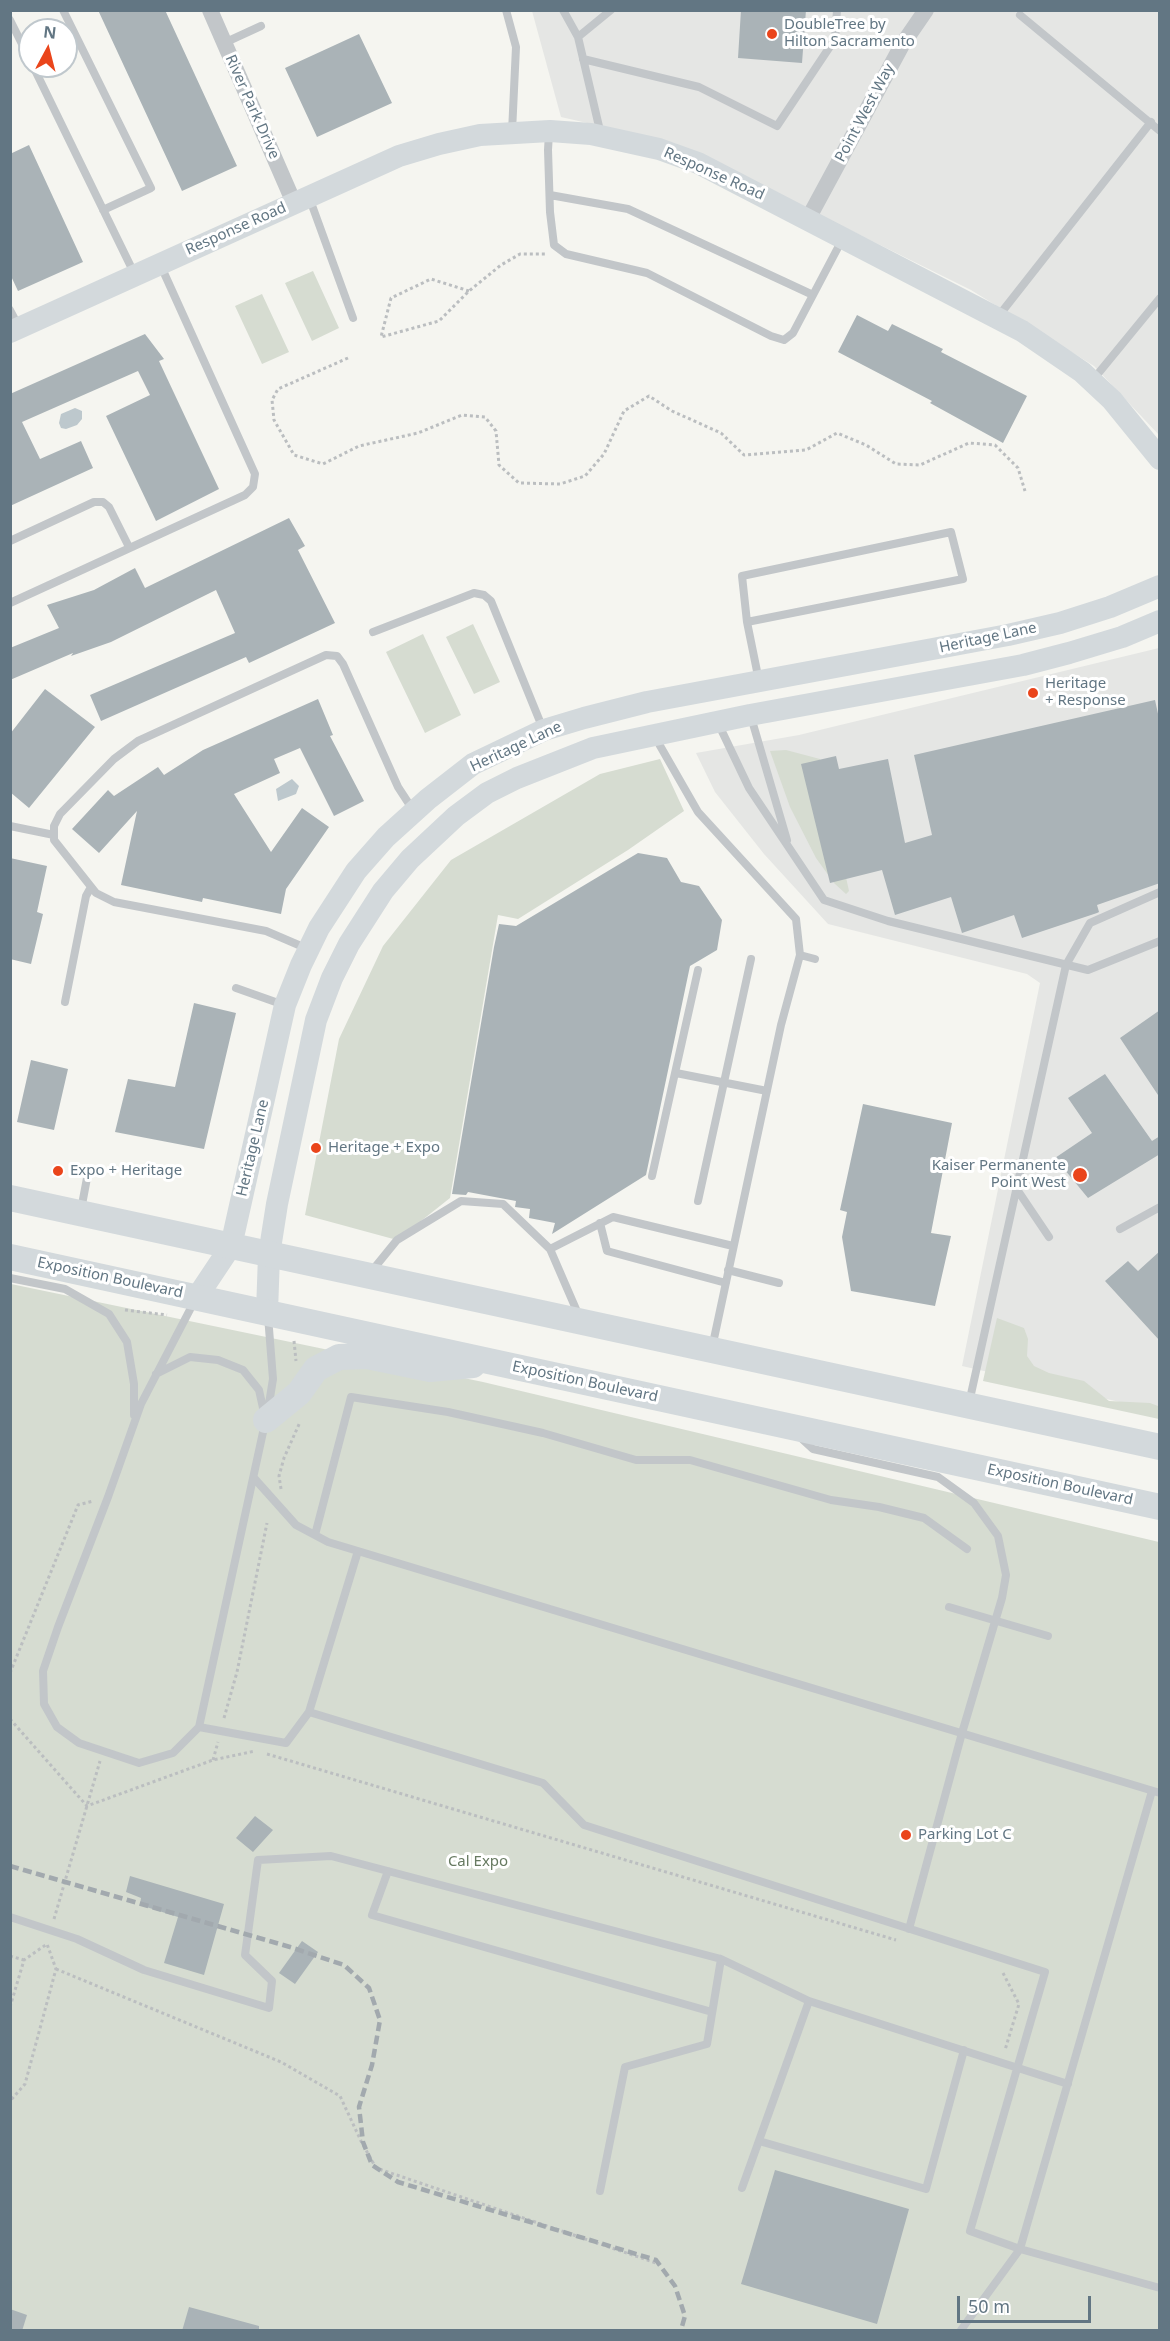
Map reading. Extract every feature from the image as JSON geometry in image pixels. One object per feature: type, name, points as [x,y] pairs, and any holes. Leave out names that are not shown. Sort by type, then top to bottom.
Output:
[{"type":"main road","name":"Response Road","points":[[14,323],[135,275],[399,156],[480,135],[550,130],[601,136],[659,149],[698,164],[1022,331],[1059,354],[1092,381],[1131,422],[1160,459]]},
{"type":"main road","name":"Heritage Lane","points":[[197,1297],[231,1246],[285,1005],[325,918],[356,871],[386,837],[414,811],[473,764],[544,730],[584,718],[647,702],[1008,635],[1060,623],[1160,586]]},
{"type":"main road","name":"Heritage Lane","points":[[267,1312],[269,1255],[277,1204],[316,1020],[332,978],[349,944],[383,891],[410,859],[445,825],[487,793],[517,778],[593,748],[750,715],[1023,665],[1122,637],[1160,621]]},
{"type":"main road","points":[[10,1198],[1160,1447]]},
{"type":"main road","name":"Exposition Boulevard","points":[[10,1257],[1160,1506]]},
{"type":"main road","points":[[266,1420],[299,1393],[315,1369],[339,1357],[367,1356],[430,1369],[496,1362]]},
{"type":"street","name":"River Park Drive","points":[[210,10],[302,200]]},
{"type":"street","name":"Point West Way","points":[[808,219],[902,45],[926,10]]},
{"type":"lane","points":[[63,10],[150,188],[103,210]]},
{"type":"lane","points":[[506,10],[516,47],[512,132]]},
{"type":"lane","points":[[563,10],[578,37],[601,136]]},
{"type":"lane","points":[[578,37],[611,10]]},
{"type":"lane","points":[[583,58],[699,87],[777,126],[835,39],[837,10]]},
{"type":"lane","points":[[1020,15],[1160,131]]},
{"type":"lane","points":[[10,20],[18,36]]},
{"type":"lane","points":[[224,42],[261,26]]},
{"type":"lane","points":[[39,78],[135,275]]},
{"type":"lane","points":[[997,318],[1150,122]]},
{"type":"lane","points":[[550,130],[548,150],[554,245],[566,254],[647,273],[771,336],[784,340],[793,333],[843,237]]},
{"type":"lane","points":[[550,195],[628,208],[813,296]]},
{"type":"lane","points":[[302,200],[353,318]]},
{"type":"lane","points":[[10,603],[245,495],[253,487],[255,474],[160,264]]},
{"type":"lane","points":[[1092,381],[1160,298]]},
{"type":"lane","points":[[10,541],[94,502],[103,502],[109,507],[129,547]]},
{"type":"lane","points":[[747,622],[963,579],[951,532],[742,576],[747,622],[759,682]]},
{"type":"lane","points":[[373,632],[474,592],[484,595],[491,601],[544,730]]},
{"type":"lane","points":[[309,949],[266,931],[114,902],[96,893],[54,840],[54,826],[60,814],[114,759],[138,741],[326,655],[337,656],[343,664],[398,788],[414,811]]},
{"type":"lane","points":[[750,715],[790,849]]},
{"type":"lane","points":[[717,722],[748,788],[824,900],[888,921],[1088,970],[1160,941]]},
{"type":"lane","points":[[654,734],[698,812],[796,919],[801,955],[781,1025],[711,1350]]},
{"type":"lane","points":[[10,826],[54,835]]},
{"type":"lane","points":[[65,1002],[86,896],[91,887]]},
{"type":"lane","points":[[968,1406],[1066,965],[1090,923],[1160,892]]},
{"type":"lane","points":[[801,955],[815,958]]},
{"type":"lane","points":[[698,1201],[750,959]]},
{"type":"lane","points":[[652,1176],[698,970]]},
{"type":"lane","points":[[236,988],[285,1005]]},
{"type":"lane","points":[[676,1073],[767,1091]]},
{"type":"lane","points":[[80,1214],[87,1178]]},
{"type":"lane","points":[[1016,1188],[1049,1238]]},
{"type":"lane","points":[[366,1276],[398,1240],[461,1202],[503,1204],[550,1249],[581,1322]]},
{"type":"lane","points":[[1120,1229],[1160,1207]]},
{"type":"lane","points":[[550,1249],[613,1216],[733,1246]]},
{"type":"lane","points":[[600,1223],[607,1251],[726,1283]]},
{"type":"lane","points":[[729,1270],[779,1283]]},
{"type":"lane","points":[[10,1278],[65,1289],[109,1314],[127,1342],[134,1384],[134,1423]]},
{"type":"lane","points":[[197,1297],[141,1404],[108,1497],[57,1626],[43,1671],[44,1704],[57,1727],[79,1743],[138,1763],[173,1753],[199,1727],[254,1478],[273,1379],[267,1312]]},
{"type":"lane","points":[[156,1374],[190,1357],[218,1360],[243,1370],[259,1390],[266,1420]]},
{"type":"lane","points":[[315,1535],[351,1397],[448,1412],[543,1433],[636,1460],[690,1460],[831,1500],[879,1507],[924,1518],[967,1550]]},
{"type":"lane","points":[[789,1427],[813,1449],[938,1477],[974,1503],[998,1536],[1006,1575],[1002,1598],[962,1733],[909,1929]]},
{"type":"lane","points":[[254,1478],[296,1525],[328,1542],[1156,1792],[1020,2249],[961,2331]]},
{"type":"lane","points":[[199,1727],[286,1743],[309,1712],[358,1551]]},
{"type":"lane","points":[[949,1607],[1048,1636]]},
{"type":"lane","points":[[309,1712],[543,1783],[584,1825],[1046,1972],[970,2231],[1020,2249],[1160,2288]]},
{"type":"lane","points":[[10,1917],[77,1939],[144,1970],[269,2008],[272,1981],[245,1955],[258,1860],[331,1856],[721,1959],[809,2001],[1068,2084]]},
{"type":"lane","points":[[388,1871],[372,1915],[712,2012]]},
{"type":"lane","points":[[600,2191],[625,2067],[707,2044],[721,1959]]},
{"type":"lane","points":[[742,2188],[809,2001]]},
{"type":"lane","points":[[759,2141],[926,2188],[964,2050]]},
{"type":"path","points":[[469,291],[431,279],[391,298],[381,337],[439,321],[469,291],[501,265],[520,254],[566,254]]},
{"type":"path","points":[[348,358],[278,389],[272,400],[274,420],[294,455],[322,464],[359,446],[418,433],[462,415],[484,417],[496,431],[499,465],[512,477],[519,483],[560,484],[585,476],[604,454],[624,411],[649,396],[672,411],[721,433],[744,455],[806,450],[837,433],[866,445],[896,464],[920,465],[969,443],[994,445],[1018,468],[1025,491]]},
{"type":"path","points":[[125,1310],[166,1315]]},
{"type":"path","points":[[282,1497],[279,1476],[303,1415]]},
{"type":"path","points":[[10,1673],[78,1505],[108,1497]]},
{"type":"path","points":[[213,1760],[237,1672],[267,1523]]},
{"type":"path","points":[[10,1719],[87,1806]]},
{"type":"path","points":[[59,1901],[103,1751]]},
{"type":"path","points":[[87,1806],[213,1760],[256,1751]]},
{"type":"path","points":[[267,1754],[899,1941]]},
{"type":"path","points":[[10,2007],[24,1960],[47,1944],[57,1969],[25,2084],[10,2101]]},
{"type":"path","points":[[10,1956],[24,1960]]},
{"type":"path","points":[[57,1969],[280,2062],[340,2096],[376,2168],[659,2264]]},
{"type":"path","points":[[1001,2062],[1019,2004],[1002,1971]]},
{"type":"shaded area","points":[[532,11],[1159,11],[1159,435],[1094,366],[971,290],[674,143],[561,117]]},
{"type":"shaded area","points":[[75,408],[82,411],[82,419],[77,425],[66,429],[61,428],[59,423],[61,414]]},
{"type":"shaded area","name":"Kaiser Permanente Point West","points":[[1159,648],[1159,1411],[962,1366],[1040,983],[1027,974],[828,924],[764,854],[715,792],[696,753],[799,735]]},
{"type":"shaded area","points":[[292,779],[299,786],[296,794],[278,801],[276,789]]},
{"type":"green space","points":[[313,271],[339,328],[312,341],[285,283]]},
{"type":"green space","points":[[262,294],[289,352],[262,364],[235,306]]},
{"type":"green space","points":[[473,624],[500,682],[474,694],[446,637]]},
{"type":"green space","points":[[423,634],[461,715],[425,733],[386,652]]},
{"type":"green space","points":[[786,750],[820,759],[849,891],[846,894],[834,883],[816,858],[790,807],[770,751]]},
{"type":"green space","points":[[660,759],[684,811],[628,850],[518,919],[498,915],[450,1198],[397,1240],[305,1215],[339,1039],[383,946],[451,860],[600,774]]},
{"type":"green space","name":"Cal Expo","points":[[11,1284],[483,1382],[1159,1542],[1159,2330],[11,2330]]},
{"type":"green space","points":[[997,1318],[1024,1328],[1028,1339],[1027,1356],[1034,1366],[1049,1373],[1084,1381],[1109,1401],[1150,1403],[1158,1406],[1159,1419],[983,1381]]},
{"type":"building","points":[[98,10],[165,10],[237,166],[182,191]]},
{"type":"building","name":"DoubleTree by Hilton Sacramento","points":[[741,10],[806,10],[802,63],[738,58]]},
{"type":"building","points":[[359,34],[392,103],[317,137],[285,68]]},
{"type":"building","points":[[29,145],[83,262],[18,291],[10,274],[10,154]]},
{"type":"building","points":[[857,315],[888,331],[892,324],[943,349],[941,352],[1027,396],[1003,443],[930,403],[932,401],[838,352]]},
{"type":"building","points":[[145,334],[164,359],[159,361],[219,489],[156,521],[106,416],[150,395],[138,371],[22,422],[40,459],[81,441],[93,468],[10,506],[10,394]]},
{"type":"building","points":[[289,518],[305,546],[298,550],[335,623],[249,663],[246,657],[101,721],[90,695],[235,633],[216,590],[111,642],[71,656],[73,653],[10,680],[10,648],[59,628],[47,605],[94,590],[135,568],[145,588]]},
{"type":"building","points":[[45,689],[95,727],[29,808],[10,792],[10,734]]},
{"type":"building","points":[[318,699],[333,735],[330,736],[364,801],[334,816],[300,748],[274,759],[280,773],[234,794],[271,852],[302,808],[329,827],[286,889],[281,914],[203,898],[202,902],[121,885],[137,811],[99,853],[72,829],[108,790],[114,796],[158,767],[164,775],[203,750]]},
{"type":"building","points":[[1155,700],[1160,723],[1160,883],[1097,905],[1099,912],[1097,913],[1022,938],[1014,915],[962,933],[951,897],[895,915],[882,870],[830,883],[801,764],[836,756],[839,769],[888,759],[905,843],[932,835],[914,755]]},
{"type":"building","points":[[638,853],[667,858],[681,882],[699,886],[722,920],[717,950],[690,966],[646,1175],[552,1234],[555,1223],[529,1218],[530,1209],[515,1207],[516,1201],[468,1192],[466,1195],[452,1194],[499,924],[516,926]]},
{"type":"building","points":[[10,858],[47,866],[37,912],[43,914],[31,964],[10,959]]},
{"type":"building","points":[[194,1003],[236,1013],[204,1149],[115,1132],[128,1079],[175,1087]]},
{"type":"building","points":[[1160,1010],[1160,1098],[1120,1038]]},
{"type":"building","points":[[31,1060],[68,1069],[54,1130],[17,1122]]},
{"type":"building","points":[[1105,1074],[1152,1141],[1160,1136],[1160,1154],[1088,1198],[1055,1158],[1092,1133],[1068,1098]]},
{"type":"building","points":[[863,1104],[952,1123],[931,1233],[951,1236],[935,1306],[851,1291],[842,1237],[847,1212],[840,1210]]},
{"type":"building","points":[[1160,1251],[1160,1341],[1105,1281],[1128,1261],[1138,1271]]},
{"type":"building","points":[[255,1816],[273,1830],[253,1852],[236,1838]]},
{"type":"building","points":[[130,1876],[224,1904],[204,1975],[164,1963],[178,1917],[140,1905],[141,1898],[126,1892]]},
{"type":"building","points":[[302,1941],[318,1952],[295,1984],[279,1973]]},
{"type":"building","points":[[775,2170],[909,2209],[877,2324],[741,2284]]},
{"type":"building","points":[[189,2307],[259,2326],[259,2331],[182,2331]]},
{"type":"building","points":[[10,2309],[27,2315],[22,2331],[10,2331]]},
{"type":"railway","points":[[10,1866],[290,1947],[344,1965],[369,1988],[380,2020],[372,2065],[359,2107],[363,2142],[372,2165],[398,2182],[656,2260],[675,2286],[685,2316],[681,2330]]},
{"type":"place","name":"DoubleTree by Hilton Sacramento","points":[[772,34]]},
{"type":"place","name":"Heritage + Response","points":[[1033,693]]},
{"type":"place","name":"Heritage + Expo","points":[[316,1148]]},
{"type":"place","name":"Expo + Heritage","points":[[58,1171]]},
{"type":"place","name":"Kaiser Permanente Point West","points":[[1080,1175]]},
{"type":"place","name":"Parking Lot C","points":[[906,1835]]}]
